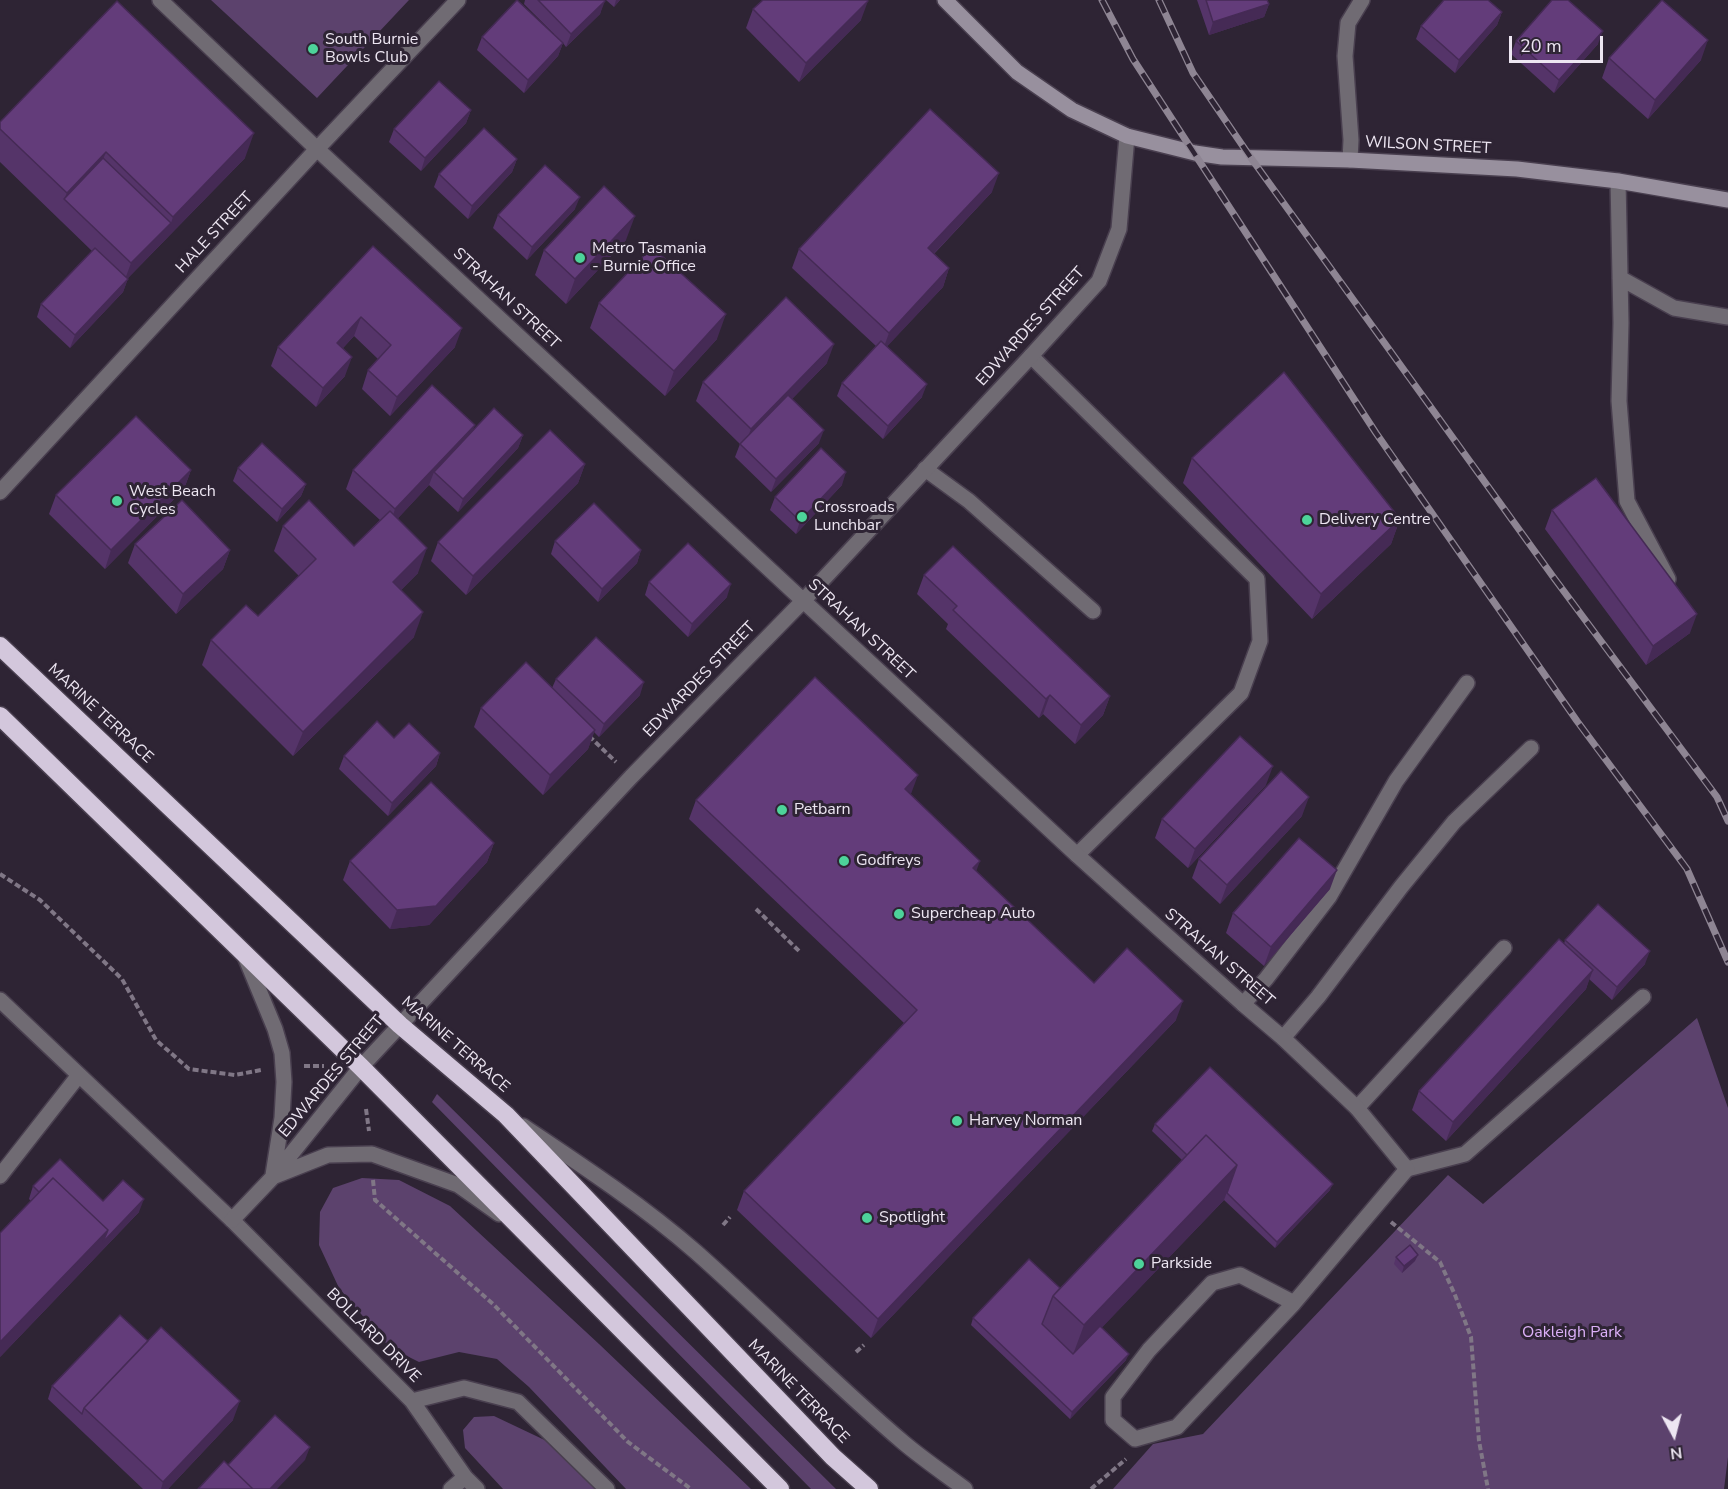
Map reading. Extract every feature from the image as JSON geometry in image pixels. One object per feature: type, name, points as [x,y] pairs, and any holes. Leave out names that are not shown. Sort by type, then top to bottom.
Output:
[{"type":"highway","name":"MARINE TERRACE","points":[[0,646],[400,1025],[506,1115],[833,1457],[869,1489]]},
{"type":"highway","points":[[0,716],[361,1066],[780,1489]]},
{"type":"street","name":"STRAHAN STREET","points":[[160,0],[317,149],[1077,855],[1283,1038],[1357,1108],[1407,1169]]},
{"type":"street","name":"HALE STREET","points":[[0,492],[458,0]]},
{"type":"street","name":"WILSON STREET","points":[[945,0],[1017,72],[1072,110],[1127,136],[1195,153],[1222,157],[1350,160],[1517,169],[1618,181],[1728,200]]},
{"type":"street","points":[[1350,160],[1351,140],[1345,56],[1348,23],[1362,0]]},
{"type":"street","name":"EDWARDES STREET","points":[[232,1220],[272,1178],[361,1066],[631,777],[803,601],[1099,281],[1119,229],[1127,136]]},
{"type":"street","points":[[1618,181],[1619,401],[1627,501],[1672,588]]},
{"type":"street","points":[[1620,278],[1674,308],[1728,317]]},
{"type":"street","points":[[1031,356],[1257,579],[1260,641],[1240,693],[1077,855]]},
{"type":"street","points":[[925,469],[969,501],[1093,611]]},
{"type":"street","points":[[1243,1004],[1266,979],[1329,897],[1396,780],[1467,683]]},
{"type":"street","points":[[1283,1038],[1318,997],[1401,887],[1454,822],[1531,748]]},
{"type":"street","points":[[1357,1108],[1504,948]]},
{"type":"street","points":[[243,951],[275,1029],[282,1053],[284,1082],[282,1118],[272,1178]]},
{"type":"street","points":[[1294,1303],[1240,1275],[1212,1283],[1157,1341],[1113,1397],[1113,1420],[1135,1439],[1177,1427],[1294,1303],[1407,1169],[1465,1154],[1643,997]]},
{"type":"street","name":"BOLLARD DRIVE","points":[[0,1000],[232,1220],[412,1401],[465,1476],[477,1489]]},
{"type":"street","points":[[0,1176],[79,1075]]},
{"type":"street","points":[[506,1115],[594,1173],[677,1237],[905,1444],[965,1489]]},
{"type":"street","points":[[272,1178],[328,1155],[372,1154],[458,1185],[524,1231]]},
{"type":"street","points":[[412,1401],[464,1388],[519,1402],[608,1489]]},
{"type":"street","points":[[451,1489],[465,1476]]},
{"type":"path","points":[[582,729],[631,777]]},
{"type":"path","points":[[756,909],[799,951]]},
{"type":"path","points":[[1376,1206],[1398,1229],[1440,1262],[1455,1295],[1471,1337],[1479,1441],[1488,1489]]},
{"type":"path","points":[[723,1225],[730,1217]]},
{"type":"path","points":[[856,1352],[864,1345]]},
{"type":"green space","name":"South Burnie Bowls Club","points":[[211,0],[409,0],[317,98]]},
{"type":"green space","name":"Oakleigh Park","points":[[1697,1018],[1728,1108],[1728,1457],[1724,1489],[1113,1489],[1153,1444],[1203,1434],[1448,1175],[1483,1204]]},
{"type":"green space","points":[[437,1094],[836,1489],[811,1489],[432,1102]]},
{"type":"green space","points":[[362,1178],[399,1180],[450,1206],[751,1489],[626,1489],[529,1387],[497,1359],[459,1352],[419,1362],[389,1347],[339,1288],[319,1245],[320,1212],[333,1188]]},
{"type":"green space","points":[[494,1416],[553,1444],[596,1489],[503,1489],[465,1448],[463,1430],[474,1417]]},
{"type":"building","points":[[517,0],[563,43],[528,80],[482,37]]},
{"type":"building","points":[[538,0],[604,0],[605,1],[571,34]]},
{"type":"building","points":[[763,0],[868,1],[806,63],[753,9]]},
{"type":"building","points":[[1206,0],[1267,0],[1269,4],[1213,22]]},
{"type":"building","points":[[1444,0],[1488,0],[1502,12],[1459,60],[1421,26]]},
{"type":"building","points":[[1552,0],[1568,0],[1603,31],[1559,80],[1516,41]]},
{"type":"building","points":[[1662,0],[1708,40],[1655,100],[1609,58]]},
{"type":"building","points":[[117,1],[254,133],[173,217],[106,152],[67,193],[0,129],[0,122]]},
{"type":"building","points":[[439,81],[471,110],[425,158],[394,129]]},
{"type":"building","points":[[930,109],[999,173],[928,248],[949,268],[889,333],[799,249]]},
{"type":"building","points":[[484,128],[517,159],[472,206],[439,174]]},
{"type":"building","points":[[103,158],[171,223],[131,263],[64,199]]},
{"type":"building","points":[[545,165],[580,197],[532,247],[498,215]]},
{"type":"building","points":[[604,186],[635,216],[575,279],[544,250]]},
{"type":"building","points":[[373,246],[462,328],[397,397],[368,370],[391,345],[361,317],[337,343],[352,357],[323,388],[278,347]]},
{"type":"building","points":[[652,247],[726,314],[674,371],[599,303]]},
{"type":"building","points":[[95,248],[128,279],[75,335],[41,304]]},
{"type":"building","points":[[786,297],[834,344],[751,429],[703,382]]},
{"type":"building","points":[[881,341],[927,384],[888,426],[842,383]]},
{"type":"building","points":[[1284,372],[1400,519],[1321,594],[1192,458]]},
{"type":"building","points":[[432,385],[475,425],[395,509],[353,470]]},
{"type":"building","points":[[788,395],[824,430],[776,479],[740,444]]},
{"type":"building","points":[[494,408],[523,435],[463,499],[434,472]]},
{"type":"building","name":"West Beach Cycles","points":[[136,416],[191,470],[111,550],[56,495]]},
{"type":"building","points":[[550,430],[585,464],[473,576],[438,542]]},
{"type":"building","points":[[262,443],[306,484],[282,509],[238,468]]},
{"type":"building","points":[[821,448],[846,472],[800,521],[775,497]]},
{"type":"building","points":[[1596,478],[1697,614],[1653,646],[1552,510]]},
{"type":"building","points":[[182,500],[230,550],[183,594],[135,544]]},
{"type":"building","points":[[309,500],[354,546],[390,511],[427,548],[393,582],[423,612],[303,732],[211,640],[246,605],[258,616],[316,559],[283,526]]},
{"type":"building","points":[[594,503],[641,550],[602,589],[555,541]]},
{"type":"building","points":[[688,543],[731,584],[692,624],[649,582]]},
{"type":"building","points":[[953,546],[1110,696],[1081,725],[1050,695],[1046,699],[953,610],[957,606],[924,575]]},
{"type":"building","points":[[596,637],[644,682],[604,724],[556,679]]},
{"type":"building","points":[[526,662],[595,730],[550,775],[481,708]]},
{"type":"building","points":[[815,677],[918,775],[905,789],[980,861],[973,868],[1094,983],[1127,948],[1183,1001],[878,1319],[744,1191],[917,1010],[696,800]]},
{"type":"building","points":[[377,721],[394,738],[409,723],[440,753],[392,803],[344,756]]},
{"type":"building","points":[[1240,736],[1273,766],[1195,849],[1162,819]]},
{"type":"building","points":[[1281,771],[1309,797],[1227,885],[1199,859]]},
{"type":"building","points":[[431,782],[494,843],[436,906],[397,910],[350,861]]},
{"type":"building","points":[[1299,838],[1337,870],[1271,947],[1233,913]]},
{"type":"building","points":[[1598,904],[1650,951],[1617,987],[1565,940]]},
{"type":"building","points":[[1559,939],[1593,970],[1453,1122],[1419,1091]]},
{"type":"building","points":[[1210,1067],[1333,1184],[1277,1242],[1227,1193],[1237,1165],[1206,1135],[1187,1155],[1155,1124]]},
{"type":"building","points":[[1206,1135],[1237,1165],[1084,1325],[1053,1296]]},
{"type":"building","points":[[60,1159],[103,1201],[123,1180],[144,1199],[103,1242],[108,1230],[53,1178],[39,1192],[33,1186]]},
{"type":"building","points":[[53,1178],[108,1230],[0,1342],[0,1233]]},
{"type":"building","points":[[1410,1245],[1418,1255],[1404,1266],[1396,1257]]},
{"type":"building","points":[[1029,1259],[1060,1288],[1053,1296],[1042,1324],[1073,1354],[1100,1326],[1129,1354],[1072,1412],[973,1318]]},
{"type":"building","points":[[120,1315],[148,1341],[84,1408],[82,1414],[52,1386]]},
{"type":"building","points":[[161,1327],[240,1401],[163,1482],[84,1408]]},
{"type":"building","points":[[275,1415],[310,1447],[270,1489],[253,1489],[228,1465]]},
{"type":"building","points":[[224,1461],[253,1489],[198,1489]]},
{"type":"railway","points":[[1102,0],[1133,59],[1376,433],[1577,721],[1687,869],[1728,962]]},
{"type":"railway","points":[[1159,0],[1193,73],[1251,158],[1554,578],[1717,797],[1728,821]]},
{"type":"place","name":"South Burnie Bowls Club","points":[[313,49]]},
{"type":"place","name":"Metro Tasmania - Burnie Office","points":[[580,258]]},
{"type":"place","name":"West Beach Cycles","points":[[117,501]]},
{"type":"place","name":"Crossroads Lunchbar","points":[[802,517]]},
{"type":"place","name":"Delivery Centre","points":[[1307,520]]},
{"type":"place","name":"Petbarn","points":[[782,810]]},
{"type":"place","name":"Godfreys","points":[[844,861]]},
{"type":"place","name":"Supercheap Auto","points":[[899,914]]},
{"type":"place","name":"Harvey Norman","points":[[957,1121]]},
{"type":"place","name":"Spotlight","points":[[867,1218]]},
{"type":"place","name":"Parkside","points":[[1139,1264]]}]
